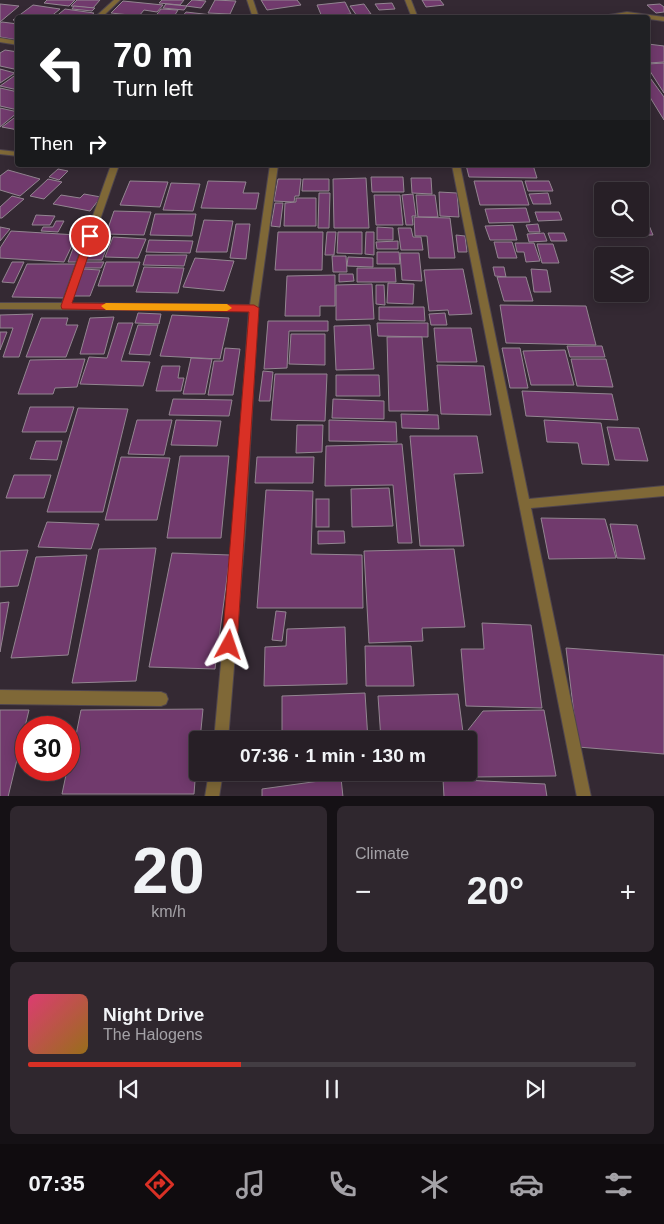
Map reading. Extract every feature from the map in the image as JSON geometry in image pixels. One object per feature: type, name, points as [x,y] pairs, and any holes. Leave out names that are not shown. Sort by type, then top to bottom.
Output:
[{"type":"street","points":[[100,15],[117,0]]},
{"type":"street","points":[[250,0],[255,15]]},
{"type":"street","points":[[408,0],[415,15]]},
{"type":"street","points":[[618,15],[634,15]]},
{"type":"street","points":[[650,17],[664,19]]},
{"type":"street","points":[[0,40],[15,42]]},
{"type":"street","points":[[0,152],[15,154]]},
{"type":"street","points":[[66,306],[114,167]]},
{"type":"street","points":[[222,731],[240,522],[254,308],[274,167]]},
{"type":"street","points":[[456,167],[584,796]]},
{"type":"street","points":[[0,306],[254,308]]},
{"type":"street","points":[[525,504],[664,491]]},
{"type":"street","points":[[0,697],[161,698]]},
{"type":"street","points":[[212,796],[214,781]]},
{"type":"building","points":[[47,0],[75,0],[69,6],[44,3]]},
{"type":"building","points":[[77,0],[100,0],[93,8],[71,6]]},
{"type":"building","points":[[162,0],[184,0],[180,5],[159,3]]},
{"type":"building","points":[[192,0],[206,1],[201,8],[186,6]]},
{"type":"building","points":[[215,0],[236,1],[230,14],[208,13]]},
{"type":"building","points":[[261,0],[297,0],[301,5],[267,10]]},
{"type":"building","points":[[422,0],[440,0],[444,5],[426,7]]},
{"type":"building","points":[[123,1],[163,5],[157,12],[144,10],[140,15],[111,13]]},
{"type":"building","points":[[345,2],[351,14],[321,15],[317,5]]},
{"type":"building","points":[[392,3],[395,9],[379,10],[375,4]]},
{"type":"building","points":[[0,4],[19,6],[0,22]]},
{"type":"building","points":[[166,4],[187,6],[184,10],[163,8]]},
{"type":"building","points":[[364,4],[371,14],[356,15],[350,6]]},
{"type":"building","points":[[660,4],[664,7],[664,12],[656,13],[647,5]]},
{"type":"building","points":[[33,5],[60,9],[53,15],[20,15]]},
{"type":"building","points":[[74,6],[95,8],[92,11],[72,9]]},
{"type":"building","points":[[65,9],[94,13],[92,15],[58,15]]},
{"type":"building","points":[[161,9],[178,10],[175,15],[156,15]]},
{"type":"building","points":[[186,12],[212,15],[184,15]]},
{"type":"building","points":[[0,23],[15,24],[15,40],[0,37]]},
{"type":"building","points":[[650,44],[664,46],[664,62],[650,63]]},
{"type":"building","points":[[5,50],[15,52],[15,68],[0,66],[0,53]]},
{"type":"building","points":[[664,63],[664,93],[650,71],[650,64]]},
{"type":"building","points":[[0,69],[15,73],[0,83]]},
{"type":"building","points":[[14,76],[15,76],[15,89],[0,86]]},
{"type":"building","points":[[650,78],[664,97],[664,120],[650,97]]},
{"type":"building","points":[[0,88],[15,91],[15,109],[0,106]]},
{"type":"building","points":[[0,108],[15,111],[15,114],[0,127]]},
{"type":"building","points":[[15,117],[15,129],[2,127]]},
{"type":"building","points":[[466,167],[534,167],[537,178],[469,177]]},
{"type":"building","points":[[58,169],[68,171],[59,180],[49,177]]},
{"type":"building","points":[[8,170],[40,179],[20,196],[0,190],[0,176]]},
{"type":"building","points":[[371,177],[403,177],[404,192],[372,192]]},
{"type":"building","points":[[366,178],[369,228],[334,228],[333,179]]},
{"type":"building","points":[[411,178],[431,178],[432,194],[412,193]]},
{"type":"building","points":[[48,179],[62,182],[44,199],[30,196]]},
{"type":"building","points":[[278,179],[301,179],[299,196],[295,196],[294,202],[274,201]]},
{"type":"building","points":[[303,179],[329,179],[329,191],[302,191]]},
{"type":"building","points":[[130,181],[168,182],[160,207],[120,205]]},
{"type":"building","points":[[208,181],[246,182],[243,193],[259,193],[256,209],[201,208]]},
{"type":"building","points":[[474,181],[522,181],[529,205],[480,205]]},
{"type":"building","points":[[525,181],[549,181],[553,191],[528,191]]},
{"type":"building","points":[[171,183],[200,184],[193,211],[163,210]]},
{"type":"building","points":[[439,192],[457,193],[459,217],[440,216]]},
{"type":"building","points":[[319,193],[330,193],[329,228],[318,228]]},
{"type":"building","points":[[548,193],[551,204],[533,204],[529,194]]},
{"type":"building","points":[[84,194],[101,197],[90,211],[53,204],[61,195],[80,198]]},
{"type":"building","points":[[413,194],[416,216],[412,216],[413,225],[406,225],[402,195]]},
{"type":"building","points":[[374,195],[400,195],[403,225],[376,225]]},
{"type":"building","points":[[416,195],[435,195],[438,217],[418,217]]},
{"type":"building","points":[[12,196],[24,199],[0,218],[0,207]]},
{"type":"building","points":[[296,198],[316,198],[316,226],[284,226],[285,203],[296,202]]},
{"type":"building","points":[[275,203],[283,203],[280,227],[271,226]]},
{"type":"building","points":[[526,208],[530,222],[489,223],[485,209]]},
{"type":"building","points":[[114,211],[151,212],[144,235],[106,234]]},
{"type":"building","points":[[535,212],[559,212],[562,220],[538,221]]},
{"type":"building","points":[[155,214],[196,214],[192,236],[150,235]]},
{"type":"building","points":[[36,215],[55,216],[50,225],[32,225]]},
{"type":"building","points":[[414,217],[450,218],[455,258],[429,258],[427,236],[415,236]]},
{"type":"building","points":[[204,220],[233,221],[227,252],[196,252]]},
{"type":"building","points":[[56,221],[64,221],[58,232],[41,231],[43,227],[53,227]]},
{"type":"building","points":[[236,224],[250,224],[246,259],[230,258]]},
{"type":"building","points":[[538,224],[540,232],[529,232],[526,225]]},
{"type":"building","points":[[513,225],[517,240],[490,240],[485,226]]},
{"type":"building","points":[[649,225],[653,235],[649,235]]},
{"type":"building","points":[[0,227],[10,229],[0,241]]},
{"type":"building","points":[[377,227],[393,228],[393,240],[377,240]]},
{"type":"building","points":[[398,228],[411,228],[413,237],[421,237],[423,250],[401,250]]},
{"type":"building","points":[[11,231],[77,235],[64,262],[0,258],[0,248]]},
{"type":"building","points":[[278,232],[323,232],[322,270],[275,270]]},
{"type":"building","points":[[327,232],[336,232],[334,255],[325,255]]},
{"type":"building","points":[[338,232],[362,232],[362,254],[337,253]]},
{"type":"building","points":[[366,232],[374,232],[374,255],[365,254]]},
{"type":"building","points":[[544,233],[547,241],[529,242],[527,234]]},
{"type":"building","points":[[548,233],[564,233],[567,241],[551,241]]},
{"type":"building","points":[[78,235],[89,235],[79,262],[68,262]]},
{"type":"building","points":[[456,235],[465,236],[467,252],[458,252]]},
{"type":"building","points":[[95,236],[111,236],[102,260],[86,260]]},
{"type":"building","points":[[113,237],[146,239],[138,258],[105,257]]},
{"type":"building","points":[[149,240],[193,241],[190,253],[146,252]]},
{"type":"building","points":[[398,241],[398,249],[377,249],[376,242]]},
{"type":"building","points":[[494,242],[512,242],[517,258],[498,258]]},
{"type":"building","points":[[515,243],[534,243],[540,261],[526,262],[524,252],[517,252]]},
{"type":"building","points":[[537,244],[553,244],[559,263],[542,263]]},
{"type":"building","points":[[377,252],[399,252],[400,264],[377,264]]},
{"type":"building","points":[[400,253],[419,253],[422,281],[402,280]]},
{"type":"building","points":[[146,255],[187,255],[184,266],[143,265]]},
{"type":"building","points":[[332,256],[346,256],[347,272],[333,272]]},
{"type":"building","points":[[348,257],[373,258],[373,267],[347,266]]},
{"type":"building","points":[[195,258],[234,261],[224,291],[183,287]]},
{"type":"building","points":[[12,262],[24,262],[14,283],[2,282]]},
{"type":"building","points":[[85,262],[104,262],[101,268],[83,268]]},
{"type":"building","points":[[106,262],[140,262],[133,286],[98,286]]},
{"type":"building","points":[[27,264],[78,264],[65,298],[12,297]]},
{"type":"building","points":[[144,267],[184,268],[178,293],[136,292]]},
{"type":"building","points":[[493,267],[504,267],[506,277],[495,276]]},
{"type":"building","points":[[357,268],[395,268],[396,282],[357,282]]},
{"type":"building","points":[[83,269],[100,270],[90,296],[73,296]]},
{"type":"building","points":[[463,269],[472,314],[449,315],[448,310],[429,311],[424,270]]},
{"type":"building","points":[[531,269],[547,270],[551,292],[534,292]]},
{"type":"building","points":[[339,274],[353,274],[354,281],[339,282]]},
{"type":"building","points":[[335,275],[335,306],[320,306],[320,316],[285,316],[287,276]]},
{"type":"building","points":[[497,277],[526,277],[533,301],[504,301]]},
{"type":"building","points":[[388,283],[414,284],[413,304],[387,303]]},
{"type":"building","points":[[372,284],[374,319],[336,320],[336,285]]},
{"type":"building","points":[[376,285],[384,285],[385,305],[376,304]]},
{"type":"building","points":[[500,305],[586,306],[596,345],[506,343]]},
{"type":"building","points":[[379,307],[424,307],[425,321],[379,320]]},
{"type":"building","points":[[138,313],[161,314],[159,324],[135,323]]},
{"type":"building","points":[[445,313],[447,325],[431,325],[429,314]]},
{"type":"building","points":[[33,314],[19,357],[3,357],[13,328],[0,328],[0,315]]},
{"type":"building","points":[[172,315],[229,318],[220,359],[160,356]]},
{"type":"building","points":[[114,317],[104,354],[80,354],[90,318]]},
{"type":"building","points":[[41,318],[68,318],[66,325],[78,325],[66,357],[26,357]]},
{"type":"building","points":[[268,321],[328,321],[328,331],[289,331],[287,368],[264,369]]},
{"type":"building","points":[[118,323],[133,323],[121,361],[150,362],[143,386],[80,384],[89,357],[107,358]]},
{"type":"building","points":[[377,323],[428,323],[428,337],[378,336]]},
{"type":"building","points":[[138,325],[158,325],[150,355],[129,354]]},
{"type":"building","points":[[370,325],[374,369],[336,370],[334,326]]},
{"type":"building","points":[[434,328],[471,328],[477,362],[437,362]]},
{"type":"building","points":[[0,332],[7,332],[0,350]]},
{"type":"building","points":[[291,334],[325,334],[325,365],[289,364]]},
{"type":"building","points":[[387,337],[422,337],[428,411],[389,411]]},
{"type":"building","points":[[567,346],[602,346],[605,357],[570,357]]},
{"type":"building","points":[[225,348],[240,349],[233,395],[208,395],[214,361],[223,361]]},
{"type":"building","points":[[502,348],[520,348],[528,388],[510,388]]},
{"type":"building","points":[[565,350],[574,385],[531,385],[523,351]]},
{"type":"building","points":[[191,358],[212,359],[205,394],[183,394]]},
{"type":"building","points":[[85,359],[77,387],[55,388],[53,394],[18,394],[30,360]]},
{"type":"building","points":[[571,359],[606,359],[613,387],[577,386]]},
{"type":"building","points":[[437,365],[484,366],[491,415],[441,414]]},
{"type":"building","points":[[162,366],[180,366],[178,378],[184,378],[181,391],[156,391]]},
{"type":"building","points":[[263,371],[273,372],[270,401],[259,401]]},
{"type":"building","points":[[275,374],[327,374],[325,421],[271,420]]},
{"type":"building","points":[[336,375],[379,375],[380,396],[336,396]]},
{"type":"building","points":[[522,391],[612,394],[618,420],[526,416]]},
{"type":"building","points":[[173,399],[232,400],[229,416],[169,415]]},
{"type":"building","points":[[333,399],[384,401],[384,419],[332,418]]},
{"type":"building","points":[[30,407],[74,407],[66,432],[22,432]]},
{"type":"building","points":[[78,408],[128,409],[103,512],[47,512]]},
{"type":"building","points":[[401,414],[438,415],[439,429],[402,428]]},
{"type":"building","points":[[137,420],[172,420],[164,455],[128,454]]},
{"type":"building","points":[[176,420],[221,421],[217,446],[171,445]]},
{"type":"building","points":[[329,420],[396,422],[397,442],[329,441]]},
{"type":"building","points":[[544,420],[601,423],[609,465],[582,464],[578,443],[547,442]]},
{"type":"building","points":[[297,425],[323,425],[322,452],[296,453]]},
{"type":"building","points":[[607,427],[639,428],[648,461],[615,460]]},
{"type":"building","points":[[410,436],[477,436],[483,473],[454,474],[464,546],[420,546]]},
{"type":"building","points":[[36,441],[62,441],[57,460],[30,459]]},
{"type":"building","points":[[402,444],[412,543],[398,543],[393,485],[325,486],[326,446]]},
{"type":"building","points":[[180,456],[229,456],[221,538],[167,538]]},
{"type":"building","points":[[121,457],[170,458],[157,520],[105,520]]},
{"type":"building","points":[[257,457],[314,457],[313,483],[255,483]]},
{"type":"building","points":[[14,475],[51,475],[44,498],[6,498]]},
{"type":"building","points":[[389,488],[393,526],[352,527],[351,489]]},
{"type":"building","points":[[266,490],[313,491],[311,554],[362,555],[363,608],[257,608]]},
{"type":"building","points":[[316,499],[329,499],[329,527],[316,527]]},
{"type":"building","points":[[541,518],[605,519],[616,558],[549,559]]},
{"type":"building","points":[[47,522],[99,524],[91,549],[38,547]]},
{"type":"building","points":[[610,524],[637,525],[645,559],[617,558]]},
{"type":"building","points":[[318,531],[344,531],[345,543],[318,544]]},
{"type":"building","points":[[156,548],[136,681],[72,683],[99,549]]},
{"type":"building","points":[[454,549],[465,627],[422,628],[423,641],[369,643],[364,551]]},
{"type":"building","points":[[28,550],[18,586],[0,587],[0,551]]},
{"type":"building","points":[[172,553],[230,555],[215,669],[149,667]]},
{"type":"building","points":[[87,555],[68,655],[11,658],[36,557]]},
{"type":"building","points":[[9,602],[0,652],[0,603]]},
{"type":"building","points":[[276,611],[286,612],[282,641],[272,640]]},
{"type":"building","points":[[482,623],[531,625],[542,708],[466,706],[461,649],[484,649]]},
{"type":"building","points":[[345,627],[347,684],[264,686],[265,647],[286,646],[287,629]]},
{"type":"building","points":[[365,646],[411,646],[414,686],[366,686]]},
{"type":"building","points":[[566,648],[664,655],[664,754],[578,747]]},
{"type":"building","points":[[365,693],[367,731],[282,731],[282,696]]},
{"type":"building","points":[[458,694],[463,731],[380,731],[378,696]]},
{"type":"building","points":[[203,709],[201,731],[189,731],[189,781],[195,781],[194,794],[62,794],[65,781],[80,781],[81,710]]},
{"type":"building","points":[[0,710],[29,710],[28,716],[15,716],[15,768],[8,796],[0,796]]},
{"type":"building","points":[[544,710],[556,776],[477,777],[477,731],[468,730],[483,711]]},
{"type":"building","points":[[319,781],[341,781],[343,796],[262,796],[262,789]]},
{"type":"building","points":[[443,781],[545,784],[547,796],[444,796]]},
{"type":"slow traffic","points":[[106,306],[227,308]]},
{"type":"route","points":[[90,236],[66,306],[254,308],[239,532],[229,645]]}]
